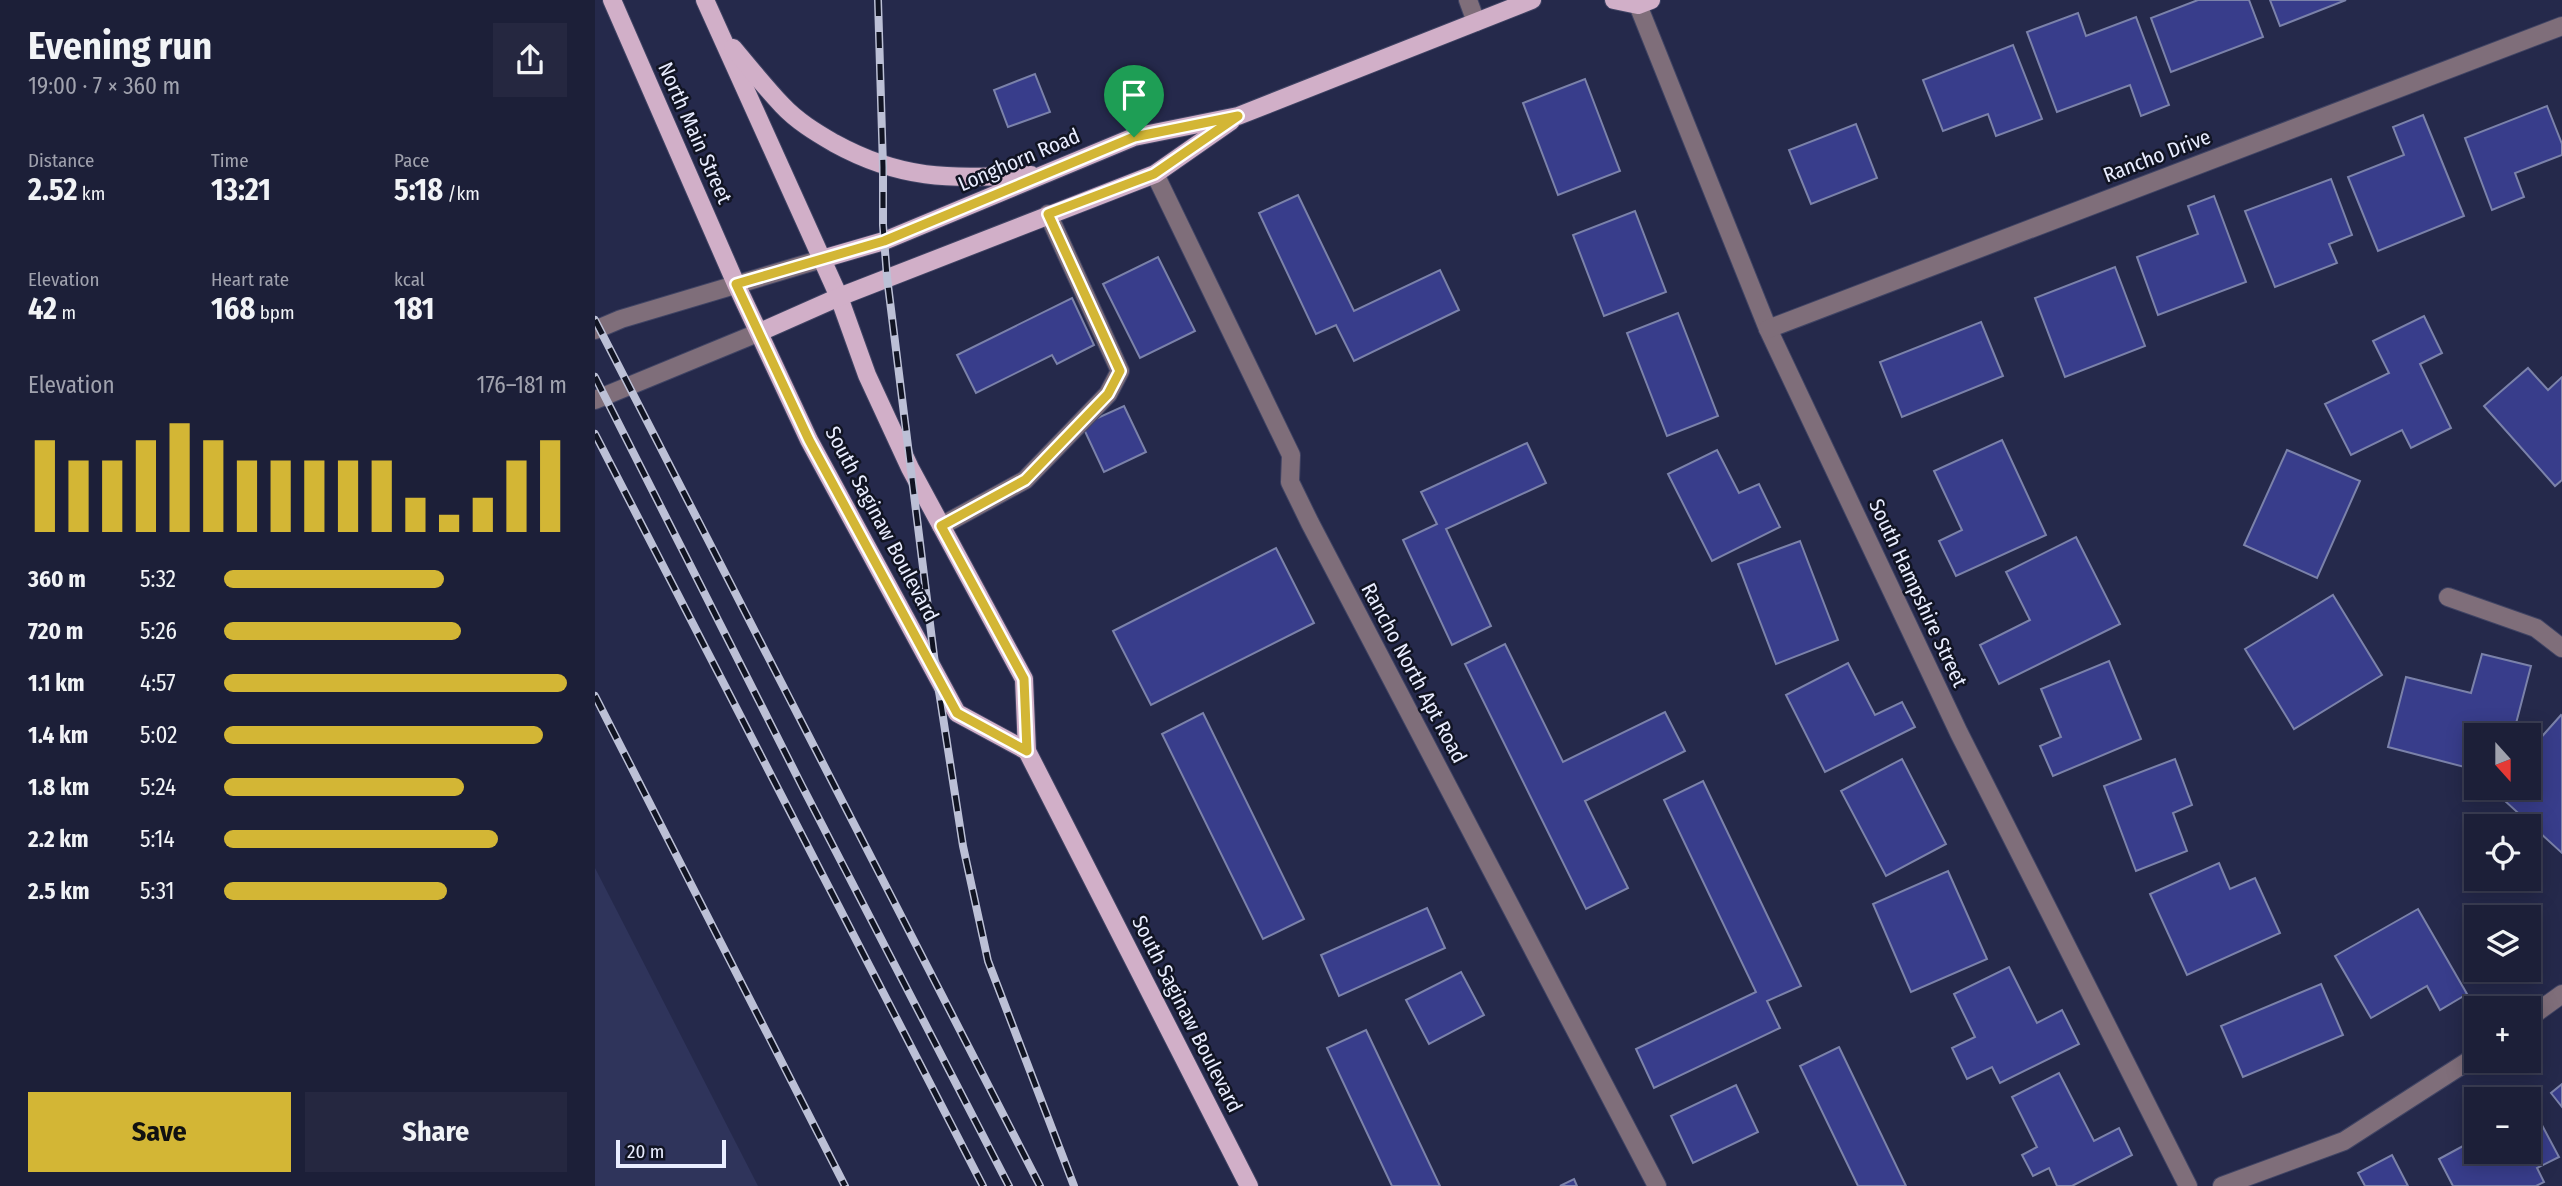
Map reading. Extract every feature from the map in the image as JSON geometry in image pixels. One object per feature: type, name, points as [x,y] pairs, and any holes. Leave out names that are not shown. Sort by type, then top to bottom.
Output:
[{"type":"main road","name":"North Main Street","points":[[613,0],[736,284]]},
{"type":"main road","points":[[705,0],[822,259]]},
{"type":"main road","name":"Longhorn Road","points":[[822,259],[884,241],[1134,137],[1238,116],[1532,0]]},
{"type":"main road","points":[[1614,0],[1644,3]]},
{"type":"main road","points":[[719,31],[783,106],[814,132],[883,167],[917,174],[961,177],[1041,175]]},
{"type":"main road","name":"Longhorn Road","points":[[760,332],[839,297],[1154,174],[1238,116]]},
{"type":"main road","name":"South Saginaw Boulevard","points":[[822,259],[839,297],[867,375],[910,468],[1024,679],[1027,751],[1249,1186]]},
{"type":"main road","name":"South Saginaw Boulevard","points":[[736,284],[809,440],[957,713],[1027,751]]},
{"type":"street","points":[[1468,0],[1476,22]]},
{"type":"street","name":"South Hampshire Street","points":[[1644,3],[1768,329],[1959,733],[2188,1186]]},
{"type":"street","name":"Rancho Drive","points":[[1768,329],[2562,26]]},
{"type":"street","name":"Rancho North Apt Road","points":[[1154,174],[1291,455],[1290,482],[1310,523],[1657,1186]]},
{"type":"street","points":[[941,526],[1025,480],[1108,394],[1120,371],[1048,214]]},
{"type":"street","points":[[595,330],[621,319],[822,259]]},
{"type":"street","points":[[595,400],[760,332]]},
{"type":"street","points":[[2448,597],[2536,628],[2562,649]]},
{"type":"street","points":[[2541,1009],[2562,994]]},
{"type":"street","points":[[2222,1186],[2344,1141],[2464,1064]]},
{"type":"shaded area","points":[[595,868],[758,1186],[595,1186]]},
{"type":"building","points":[[2198,0],[2249,0],[2263,37],[2171,72],[2151,18]]},
{"type":"building","points":[[2270,0],[2346,0],[2280,26]]},
{"type":"building","points":[[2078,13],[2086,36],[2136,17],[2169,105],[2141,116],[2130,85],[2057,112],[2027,32]]},
{"type":"building","points":[[2013,45],[2042,119],[1996,136],[1988,114],[1943,131],[1923,80]]},
{"type":"building","points":[[1035,74],[1050,112],[1008,127],[994,90]]},
{"type":"building","points":[[1585,79],[1620,171],[1558,195],[1523,103]]},
{"type":"building","points":[[2547,106],[2562,144],[2562,155],[2515,173],[2524,197],[2492,210],[2465,138]]},
{"type":"building","points":[[2423,115],[2464,216],[2378,251],[2348,177],[2404,155],[2393,127]]},
{"type":"building","points":[[1856,124],[1877,178],[1811,204],[1789,150]]},
{"type":"building","points":[[2331,179],[2352,235],[2329,244],[2337,263],[2275,287],[2245,211]]},
{"type":"building","points":[[1298,195],[1354,311],[1440,270],[1459,310],[1354,361],[1336,325],[1316,334],[1259,213]]},
{"type":"building","points":[[2214,196],[2246,282],[2158,315],[2137,257],[2198,234],[2188,206]]},
{"type":"building","points":[[1635,211],[1666,292],[1604,316],[1573,235]]},
{"type":"building","points":[[1158,257],[1195,331],[1140,358],[1103,284]]},
{"type":"building","points":[[2115,267],[2145,346],[2065,377],[2035,298]]},
{"type":"building","points":[[1072,298],[1094,345],[1057,364],[1052,355],[976,393],[957,355]]},
{"type":"building","points":[[1678,313],[1718,416],[1667,436],[1627,333]]},
{"type":"building","points":[[2424,316],[2442,353],[2420,364],[2451,428],[2411,448],[2402,430],[2351,455],[2325,404],[2389,373],[2373,341]]},
{"type":"building","points":[[1981,322],[2003,376],[1902,417],[1880,362]]},
{"type":"building","points":[[2528,368],[2548,390],[2562,377],[2562,480],[2555,486],[2484,406]]},
{"type":"building","points":[[1124,406],[1146,452],[1104,472],[1082,425]]},
{"type":"building","points":[[2002,440],[2046,535],[1956,576],[1939,541],[1962,530],[1934,471]]},
{"type":"building","points":[[1527,443],[1546,483],[1446,529],[1491,626],[1452,645],[1403,540],[1437,524],[1421,492]]},
{"type":"building","points":[[1717,450],[1739,493],[1759,484],[1780,527],[1712,561],[1668,474]]},
{"type":"building","points":[[2287,450],[2360,481],[2317,578],[2244,545]]},
{"type":"building","points":[[2076,537],[2120,624],[1999,684],[1980,645],[2030,620],[2006,572]]},
{"type":"building","points":[[1800,541],[1838,640],[1776,664],[1738,564]]},
{"type":"building","points":[[1276,548],[1314,623],[1151,705],[1113,631]]},
{"type":"building","points":[[2333,595],[2382,675],[2294,729],[2245,649]]},
{"type":"building","points":[[1505,644],[1563,762],[1665,712],[1685,751],[1585,801],[1628,888],[1586,909],[1465,664]]},
{"type":"building","points":[[2482,654],[2531,666],[2516,723],[2464,723],[2464,767],[2388,747],[2406,677],[2471,693]]},
{"type":"building","points":[[2109,661],[2141,739],[2053,776],[2040,746],[2061,737],[2041,689]]},
{"type":"building","points":[[1848,663],[1875,715],[1902,702],[1915,727],[1825,772],[1786,695]]},
{"type":"building","points":[[1203,713],[1304,919],[1263,939],[1162,734]]},
{"type":"building","points":[[2561,715],[2562,853],[2541,834],[2541,814],[2519,814],[2504,800],[2541,800],[2541,738]]},
{"type":"building","points":[[1902,759],[1946,844],[1886,876],[1841,791]]},
{"type":"building","points":[[2175,759],[2192,805],[2173,813],[2187,851],[2136,871],[2104,786]]},
{"type":"building","points":[[1703,781],[1801,986],[1767,1001],[1780,1028],[1654,1088],[1636,1049],[1756,992],[1664,800]]},
{"type":"building","points":[[2219,863],[2230,889],[2255,878],[2280,933],[2187,975],[2150,894]]},
{"type":"building","points":[[1948,871],[1987,959],[1911,992],[1873,904]]},
{"type":"building","points":[[1427,908],[1445,948],[1339,996],[1321,955]]},
{"type":"building","points":[[2418,909],[2467,994],[2440,1010],[2427,986],[2371,1018],[2335,956]]},
{"type":"building","points":[[2009,967],[2037,1023],[2062,1010],[2079,1044],[2000,1083],[1992,1067],[1967,1079],[1952,1048],[1975,1037],[1954,994]]},
{"type":"building","points":[[1461,972],[1484,1015],[1429,1044],[1406,1000]]},
{"type":"building","points":[[2321,984],[2343,1035],[2243,1077],[2221,1026]]},
{"type":"building","points":[[1366,1030],[1440,1186],[1392,1186],[1327,1048]]},
{"type":"building","points":[[1839,1047],[1906,1186],[1858,1186],[1800,1066]]},
{"type":"building","points":[[2059,1073],[2094,1141],[2119,1128],[2132,1155],[2072,1186],[2057,1186],[2049,1168],[2033,1176],[2022,1155],[2037,1147],[2012,1097]]},
{"type":"building","points":[[2562,1084],[2562,1107],[2551,1093]]},
{"type":"building","points":[[1736,1085],[1758,1132],[1693,1163],[1671,1116]]},
{"type":"building","points":[[2541,1123],[2559,1157],[2537,1168],[2544,1182],[2536,1186],[2453,1186],[2439,1159],[2464,1145],[2464,1164],[2541,1164]]},
{"type":"building","points":[[2392,1155],[2408,1186],[2365,1186],[2358,1173]]},
{"type":"building","points":[[1574,1179],[1577,1186],[1560,1186]]},
{"type":"railway","points":[[878,0],[883,225],[887,277],[936,672],[963,846],[988,961],[1074,1186]]},
{"type":"railway","points":[[595,320],[1040,1186]]},
{"type":"railway","points":[[595,377],[1009,1186]]},
{"type":"railway","points":[[595,434],[983,1186]]},
{"type":"railway","points":[[595,696],[845,1186]]},
{"type":"route","points":[[1238,116],[1154,174],[1048,214],[1120,371],[1108,394],[1025,480],[941,526],[1024,679],[1027,751],[957,713],[809,440],[736,284],[884,241],[1134,137],[1238,116]]}]
